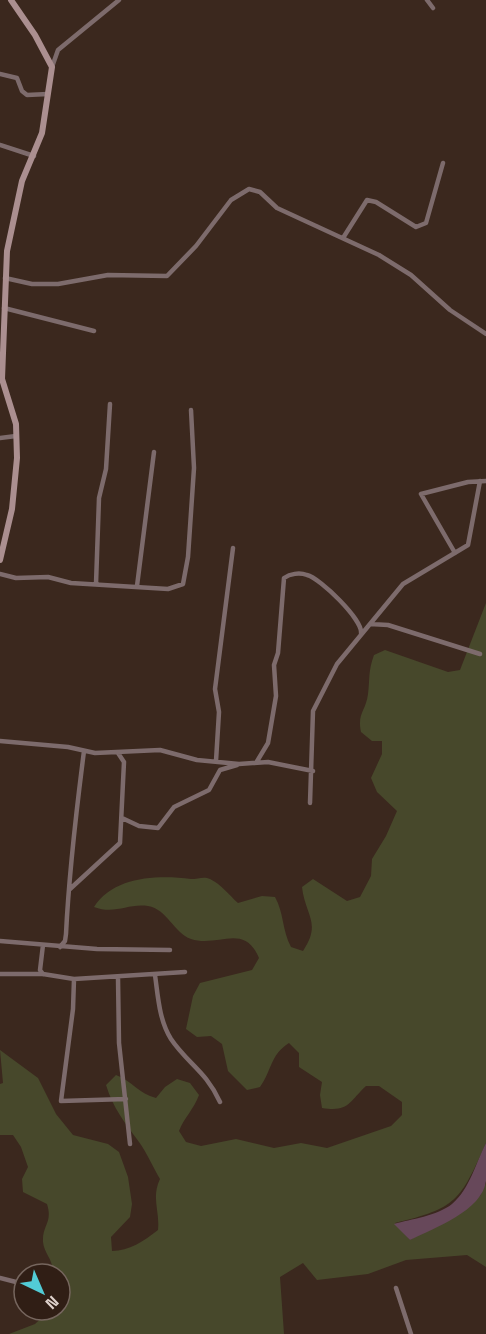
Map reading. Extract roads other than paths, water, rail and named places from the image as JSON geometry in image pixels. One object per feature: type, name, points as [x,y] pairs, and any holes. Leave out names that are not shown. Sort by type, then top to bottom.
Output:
[{"type":"main road","points":[[0,560],[12,509],[16,436],[14,417],[2,387],[3,274],[19,191],[42,133],[52,67],[11,0]]},
{"type":"street","points":[[52,67],[56,54],[119,0]]},
{"type":"street","points":[[427,0],[433,8]]},
{"type":"street","points":[[44,51],[56,54]]},
{"type":"street","points":[[0,74],[17,78],[22,91],[27,95],[48,94]]},
{"type":"street","points":[[0,145],[34,156]]},
{"type":"street","points":[[343,238],[367,200],[376,202],[416,227],[426,223],[443,162]]},
{"type":"street","points":[[3,274],[36,284],[65,284],[108,275],[167,276],[196,246],[226,205],[246,189],[260,192],[277,208],[380,255],[486,334]]},
{"type":"street","points":[[4,308],[94,331]]},
{"type":"street","points":[[96,584],[98,506],[106,469],[110,404]]},
{"type":"street","points":[[0,574],[16,578],[48,577],[71,583],[168,590],[179,587],[184,581],[194,468],[191,410]]},
{"type":"street","points":[[0,438],[16,436]]},
{"type":"street","points":[[137,586],[154,452]]},
{"type":"street","points":[[455,553],[421,495],[424,492],[486,481]]},
{"type":"street","points":[[310,803],[314,708],[338,664],[403,584],[468,545],[480,482]]},
{"type":"street","points":[[216,761],[219,712],[215,689],[232,548]]},
{"type":"street","points":[[256,763],[268,743],[276,696],[274,665],[278,653],[284,578],[302,574],[313,578],[361,625],[360,635]]},
{"type":"street","points":[[370,624],[388,626],[480,654]]},
{"type":"street","points":[[0,741],[118,753],[160,750],[197,760],[240,764],[282,764],[313,771]]},
{"type":"street","points":[[60,947],[65,941],[70,865],[75,846],[74,820],[84,751]]},
{"type":"street","points":[[70,889],[119,846],[124,762],[118,753]]},
{"type":"street","points":[[122,818],[139,826],[158,828],[174,807],[209,790],[220,770],[240,764]]},
{"type":"street","points":[[0,941],[60,947],[170,950]]},
{"type":"street","points":[[43,945],[40,970],[43,974]]},
{"type":"street","points":[[0,974],[43,974],[74,980],[185,972]]},
{"type":"street","points":[[155,975],[165,1028],[172,1041],[207,1078],[220,1102]]},
{"type":"street","points":[[118,978],[119,1042],[130,1143]]},
{"type":"street","points":[[74,980],[73,1009],[62,1101],[126,1099]]},
{"type":"street","points":[[396,1288],[411,1334]]}]
